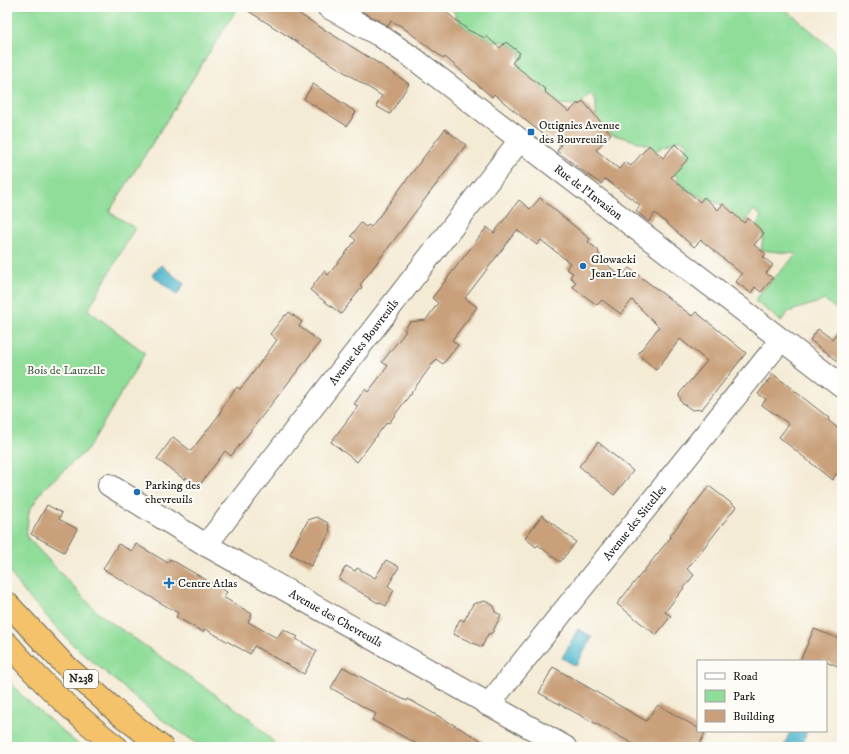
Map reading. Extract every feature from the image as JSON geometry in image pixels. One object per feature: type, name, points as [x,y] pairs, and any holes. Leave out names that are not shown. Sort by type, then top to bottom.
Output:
[{"type":"highway","name":"N238","points":[[7,603],[62,662],[117,712],[162,747]]},
{"type":"highway","name":"N238","points":[[7,643],[39,679],[99,734],[117,747]]},
{"type":"street","name":"Rue de l'Invasion","points":[[328,7],[379,35],[413,58],[781,340],[840,379]]},
{"type":"street","name":"Avenue des Bouvreuils","points":[[206,545],[520,140]]},
{"type":"street","name":"Avenue des Sittelles","points":[[488,705],[781,340]]},
{"type":"street","name":"Avenue des Chevreuils","points":[[109,485],[206,545],[565,747]]},
{"type":"green space","name":"Bois de Lauzelle","points":[[7,7],[238,7],[109,212],[135,228],[88,310],[145,353],[88,449],[44,488],[29,511],[26,536],[99,614],[252,720],[278,747],[202,747],[161,719],[71,643],[25,593],[7,568]]},
{"type":"green space","points":[[452,7],[783,7],[842,57],[842,314],[825,300],[788,312],[781,321],[755,301],[761,292],[797,254],[761,250],[764,233],[756,225],[762,217],[754,210],[736,232],[723,205],[691,192],[683,187],[678,180],[674,173],[689,158],[683,152],[688,146],[680,139],[655,151],[649,145],[611,134],[596,117],[596,100],[590,94],[579,105],[560,104],[517,69],[521,52],[506,42],[493,42],[486,36],[485,38],[468,30],[458,19]]},
{"type":"green space","points":[[7,678],[21,695],[81,747],[7,747]]},
{"type":"water","points":[[161,265],[184,284],[177,295],[152,275]]},
{"type":"water","points":[[578,629],[592,637],[576,666],[562,658]]},
{"type":"water","points":[[790,732],[807,732],[801,747],[784,747]]},
{"type":"building","points":[[242,7],[288,7],[409,84],[390,114],[376,106],[382,96]]},
{"type":"building","points":[[354,7],[440,7],[468,30],[485,38],[486,36],[500,48],[506,42],[520,53],[512,63],[546,90],[545,92],[569,112],[578,103],[579,105],[583,101],[611,134],[596,150],[619,169],[625,162],[631,166],[649,145],[663,158],[675,144],[689,158],[671,177],[700,202],[704,197],[718,210],[723,204],[744,223],[748,218],[764,233],[754,245],[766,254],[763,257],[773,265],[766,273],[773,278],[761,292],[755,287],[751,293],[736,282],[742,274],[701,240],[694,247],[655,213],[649,222],[636,211],[640,205],[605,179],[601,184],[580,169],[557,151],[561,145],[535,128],[494,94],[492,97],[445,57],[444,59],[401,26],[391,21],[388,26]]},
{"type":"building","points":[[313,84],[356,112],[347,126],[304,99]]},
{"type":"building","points":[[445,129],[466,145],[360,285],[362,287],[341,314],[310,290],[324,271],[328,275],[356,240],[351,236],[361,223],[366,227],[368,225],[371,227]]},
{"type":"building","points":[[540,198],[590,239],[588,242],[598,250],[600,258],[621,277],[629,268],[692,316],[696,312],[746,353],[702,409],[692,410],[681,402],[679,394],[707,361],[680,339],[656,370],[638,354],[659,327],[632,300],[621,314],[602,300],[597,305],[573,287],[576,282],[570,277],[573,273],[566,269],[570,263],[541,240],[537,245],[517,230],[465,298],[477,307],[452,340],[458,345],[443,364],[436,359],[389,423],[387,422],[357,462],[331,442],[358,406],[354,404],[365,389],[368,392],[388,366],[382,362],[406,331],[404,330],[410,322],[426,320],[438,303],[432,298],[487,227],[494,233],[519,200],[530,209]]},
{"type":"building","points":[[289,312],[302,322],[299,326],[320,342],[231,456],[225,451],[199,486],[186,477],[185,480],[157,459],[173,437],[191,451],[219,415],[224,404],[237,387],[240,389],[247,381],[277,340],[270,334]]},
{"type":"building","points":[[842,326],[842,364],[810,340],[818,329],[832,339]]},
{"type":"building","points":[[773,374],[829,418],[828,420],[842,432],[842,467],[832,480],[779,437],[789,424],[762,405],[766,399],[758,394]]},
{"type":"building","points":[[598,442],[633,471],[614,495],[579,466]]},
{"type":"building","points":[[709,486],[736,507],[687,569],[694,575],[665,612],[671,616],[656,635],[617,604],[671,537],[670,536]]},
{"type":"building","points":[[47,505],[62,513],[59,519],[77,529],[64,552],[31,534]]},
{"type":"building","points":[[542,515],[576,542],[560,562],[538,545],[536,547],[525,538]]},
{"type":"building","points":[[317,517],[328,523],[330,532],[311,566],[290,554],[308,520]]},
{"type":"building","points":[[118,544],[132,551],[136,544],[168,563],[170,559],[227,592],[223,597],[252,614],[248,622],[277,638],[283,629],[298,637],[296,639],[317,651],[304,674],[254,646],[250,654],[205,629],[203,632],[176,617],[178,613],[103,569]]},
{"type":"building","points":[[386,560],[399,567],[388,586],[394,590],[386,606],[379,602],[378,603],[339,579],[346,566],[355,571],[357,568],[375,578]]},
{"type":"building","points":[[485,601],[494,606],[495,612],[501,615],[492,633],[488,634],[482,647],[453,634],[460,619],[464,621],[473,604]]},
{"type":"building","points":[[814,629],[842,640],[842,668],[827,661],[827,660],[800,660]]},
{"type":"building","points":[[343,667],[388,692],[407,701],[408,699],[493,747],[423,747],[372,720],[376,714],[331,688]]},
{"type":"building","points":[[553,667],[646,721],[658,705],[697,727],[697,732],[705,733],[698,747],[639,747],[539,693]]},
{"type":"place","name":"Ottignies Avenue des Bouvreuils","points":[[531,132]]},
{"type":"place","name":"Glowacki Jean-Luc","points":[[583,266]]},
{"type":"place","name":"Parking des chevreuils","points":[[137,492]]},
{"type":"place","name":"Centre Atlas","points":[[169,583]]}]
